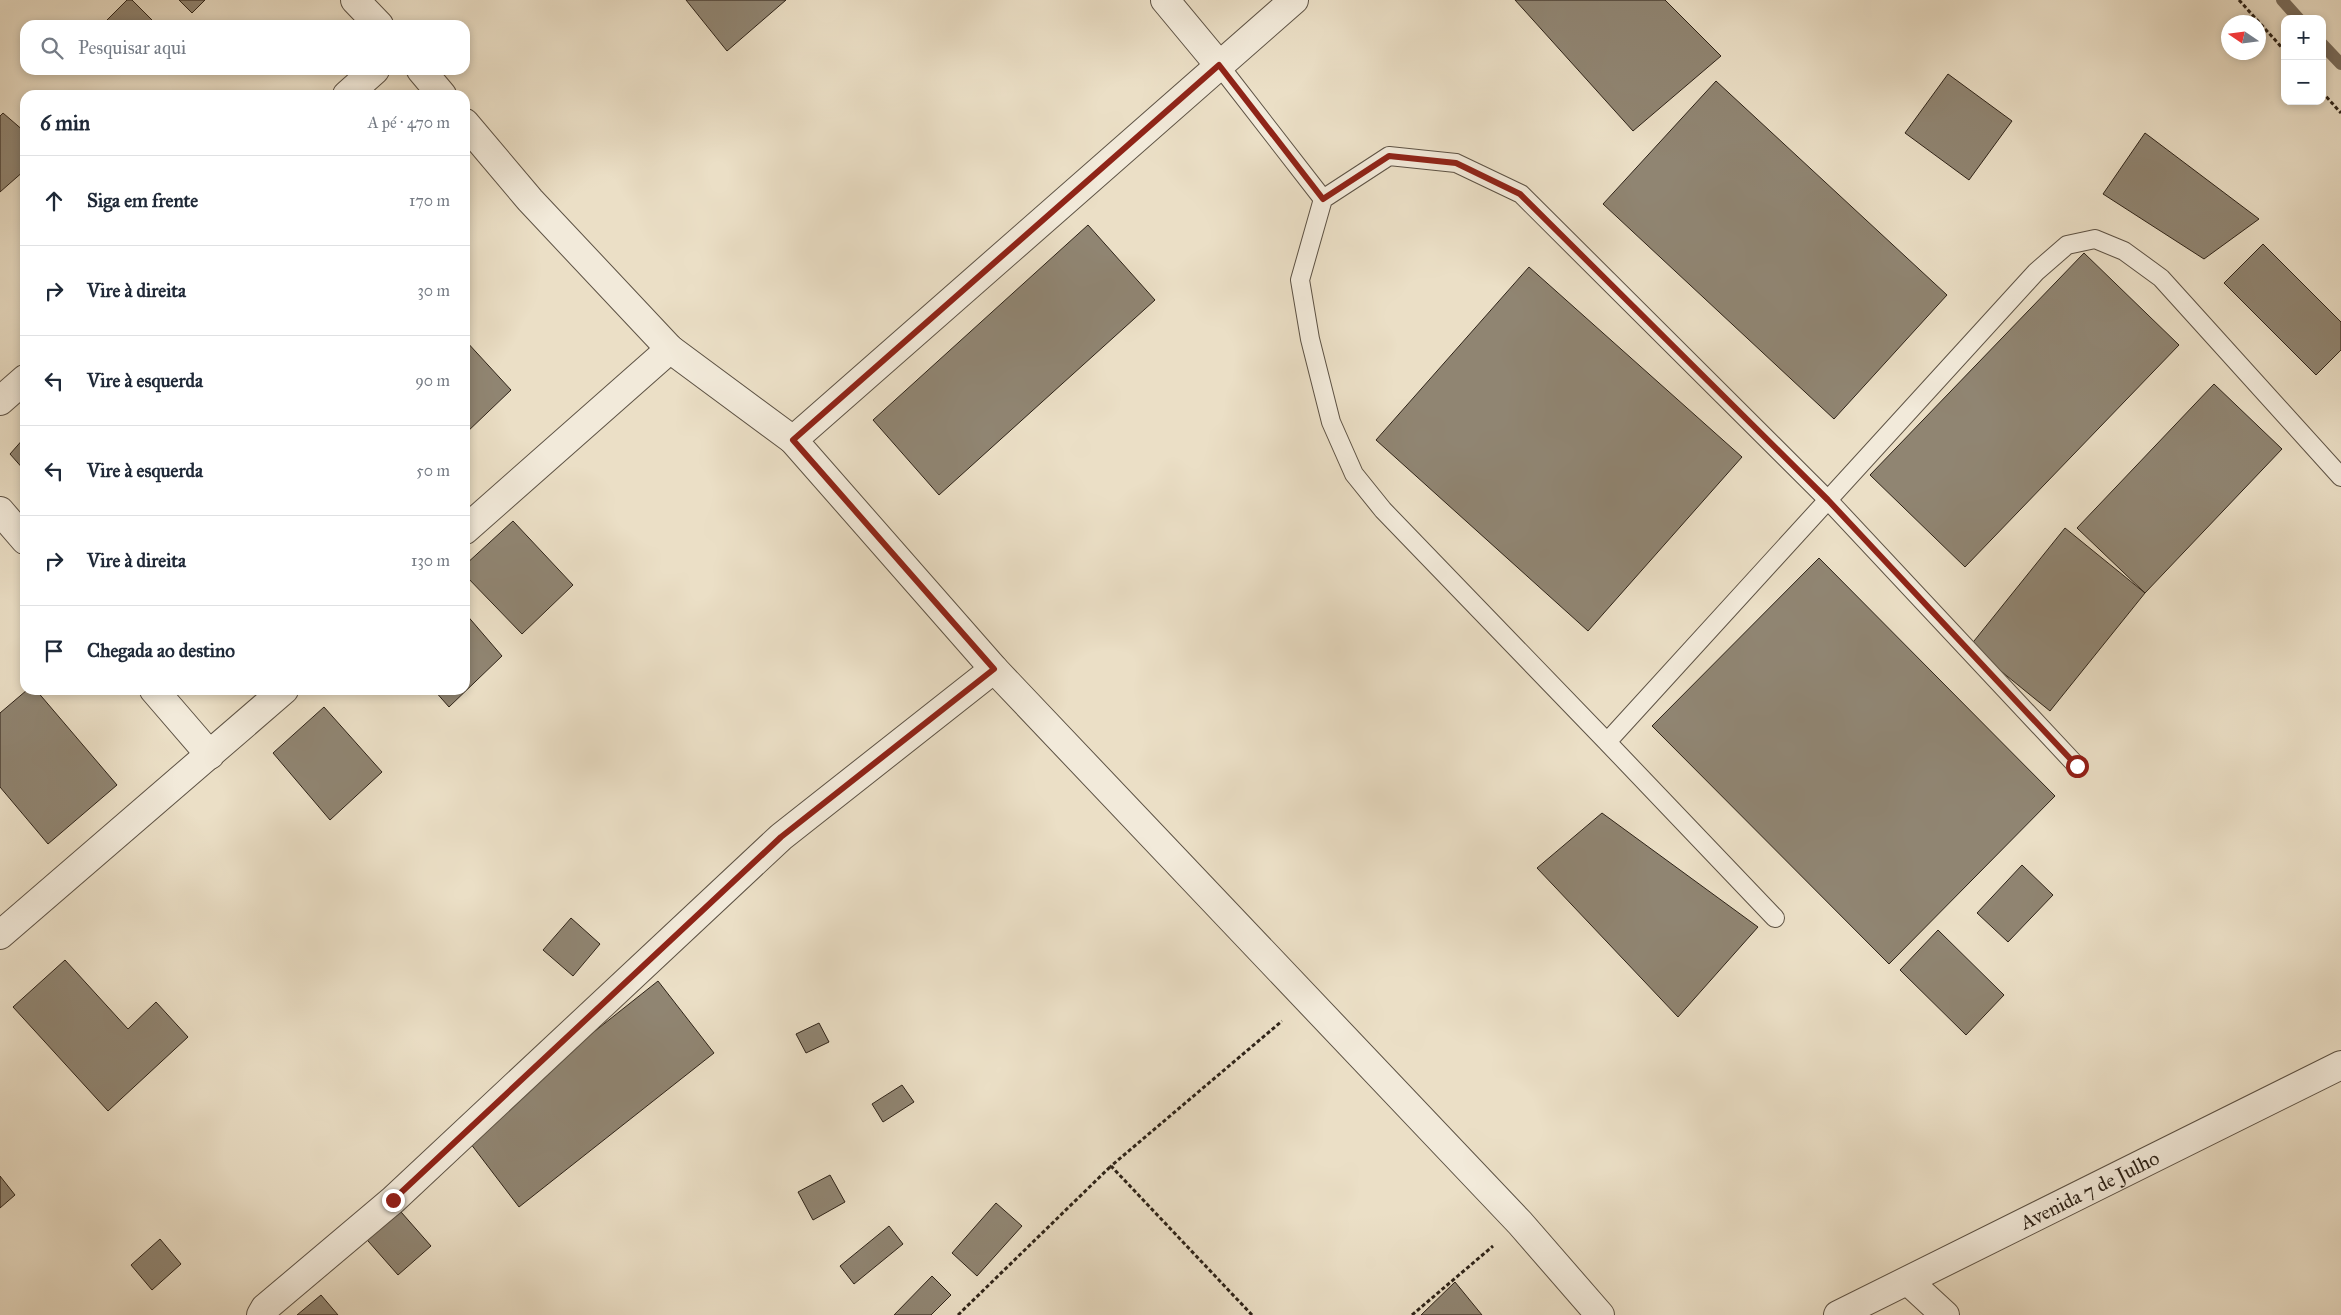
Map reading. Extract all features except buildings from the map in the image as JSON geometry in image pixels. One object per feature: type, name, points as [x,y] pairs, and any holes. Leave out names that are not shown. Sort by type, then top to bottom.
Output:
[{"type":"street","points":[[355,0],[375,20]]},
{"type":"street","points":[[1164,0],[1219,65]]},
{"type":"street","points":[[793,440],[1294,0]]},
{"type":"street","points":[[353,90],[369,75]]},
{"type":"street","points":[[425,75],[438,90]]},
{"type":"street","points":[[470,129],[530,200],[670,349],[793,440],[994,669],[1520,1223],[1600,1315]]},
{"type":"street","points":[[470,526],[670,349]]},
{"type":"street","points":[[0,401],[20,383]]},
{"type":"street","points":[[0,511],[20,534]]},
{"type":"street","points":[[261,1315],[265,1308],[393,1200],[781,837],[994,669]]},
{"type":"street","points":[[158,695],[210,755]]},
{"type":"street","points":[[0,935],[278,695]]},
{"type":"street","name":"Avenida 7 de Julho","points":[[1838,1315],[2341,1066]]},
{"type":"street","points":[[1908,1281],[1945,1315]]},
{"type":"lane","points":[[1219,65],[1323,199]]},
{"type":"lane","points":[[1775,918],[1383,510],[1354,474],[1331,422],[1310,338],[1300,280],[1323,199],[1389,156],[1456,163],[1520,194],[1828,500],[2077,766]]},
{"type":"lane","points":[[1606,742],[2036,272],[2067,245],[2095,239],[2124,251],[2161,278],[2341,477]]},
{"type":"path","points":[[2239,0],[2281,47]]},
{"type":"path","points":[[2326,96],[2341,113]]},
{"type":"path","points":[[958,1315],[1111,1166],[1308,998]]},
{"type":"path","points":[[1111,1166],[1252,1315]]},
{"type":"path","points":[[1412,1315],[1520,1223]]},
{"type":"waterway","points":[[2282,0],[2295,15]]},
{"type":"waterway","points":[[2326,48],[2341,64]]},
{"type":"route","points":[[393,1200],[781,837],[994,669],[793,440],[1219,65],[1323,199],[1389,156],[1456,163],[1520,194],[1828,500],[2077,766]]}]
